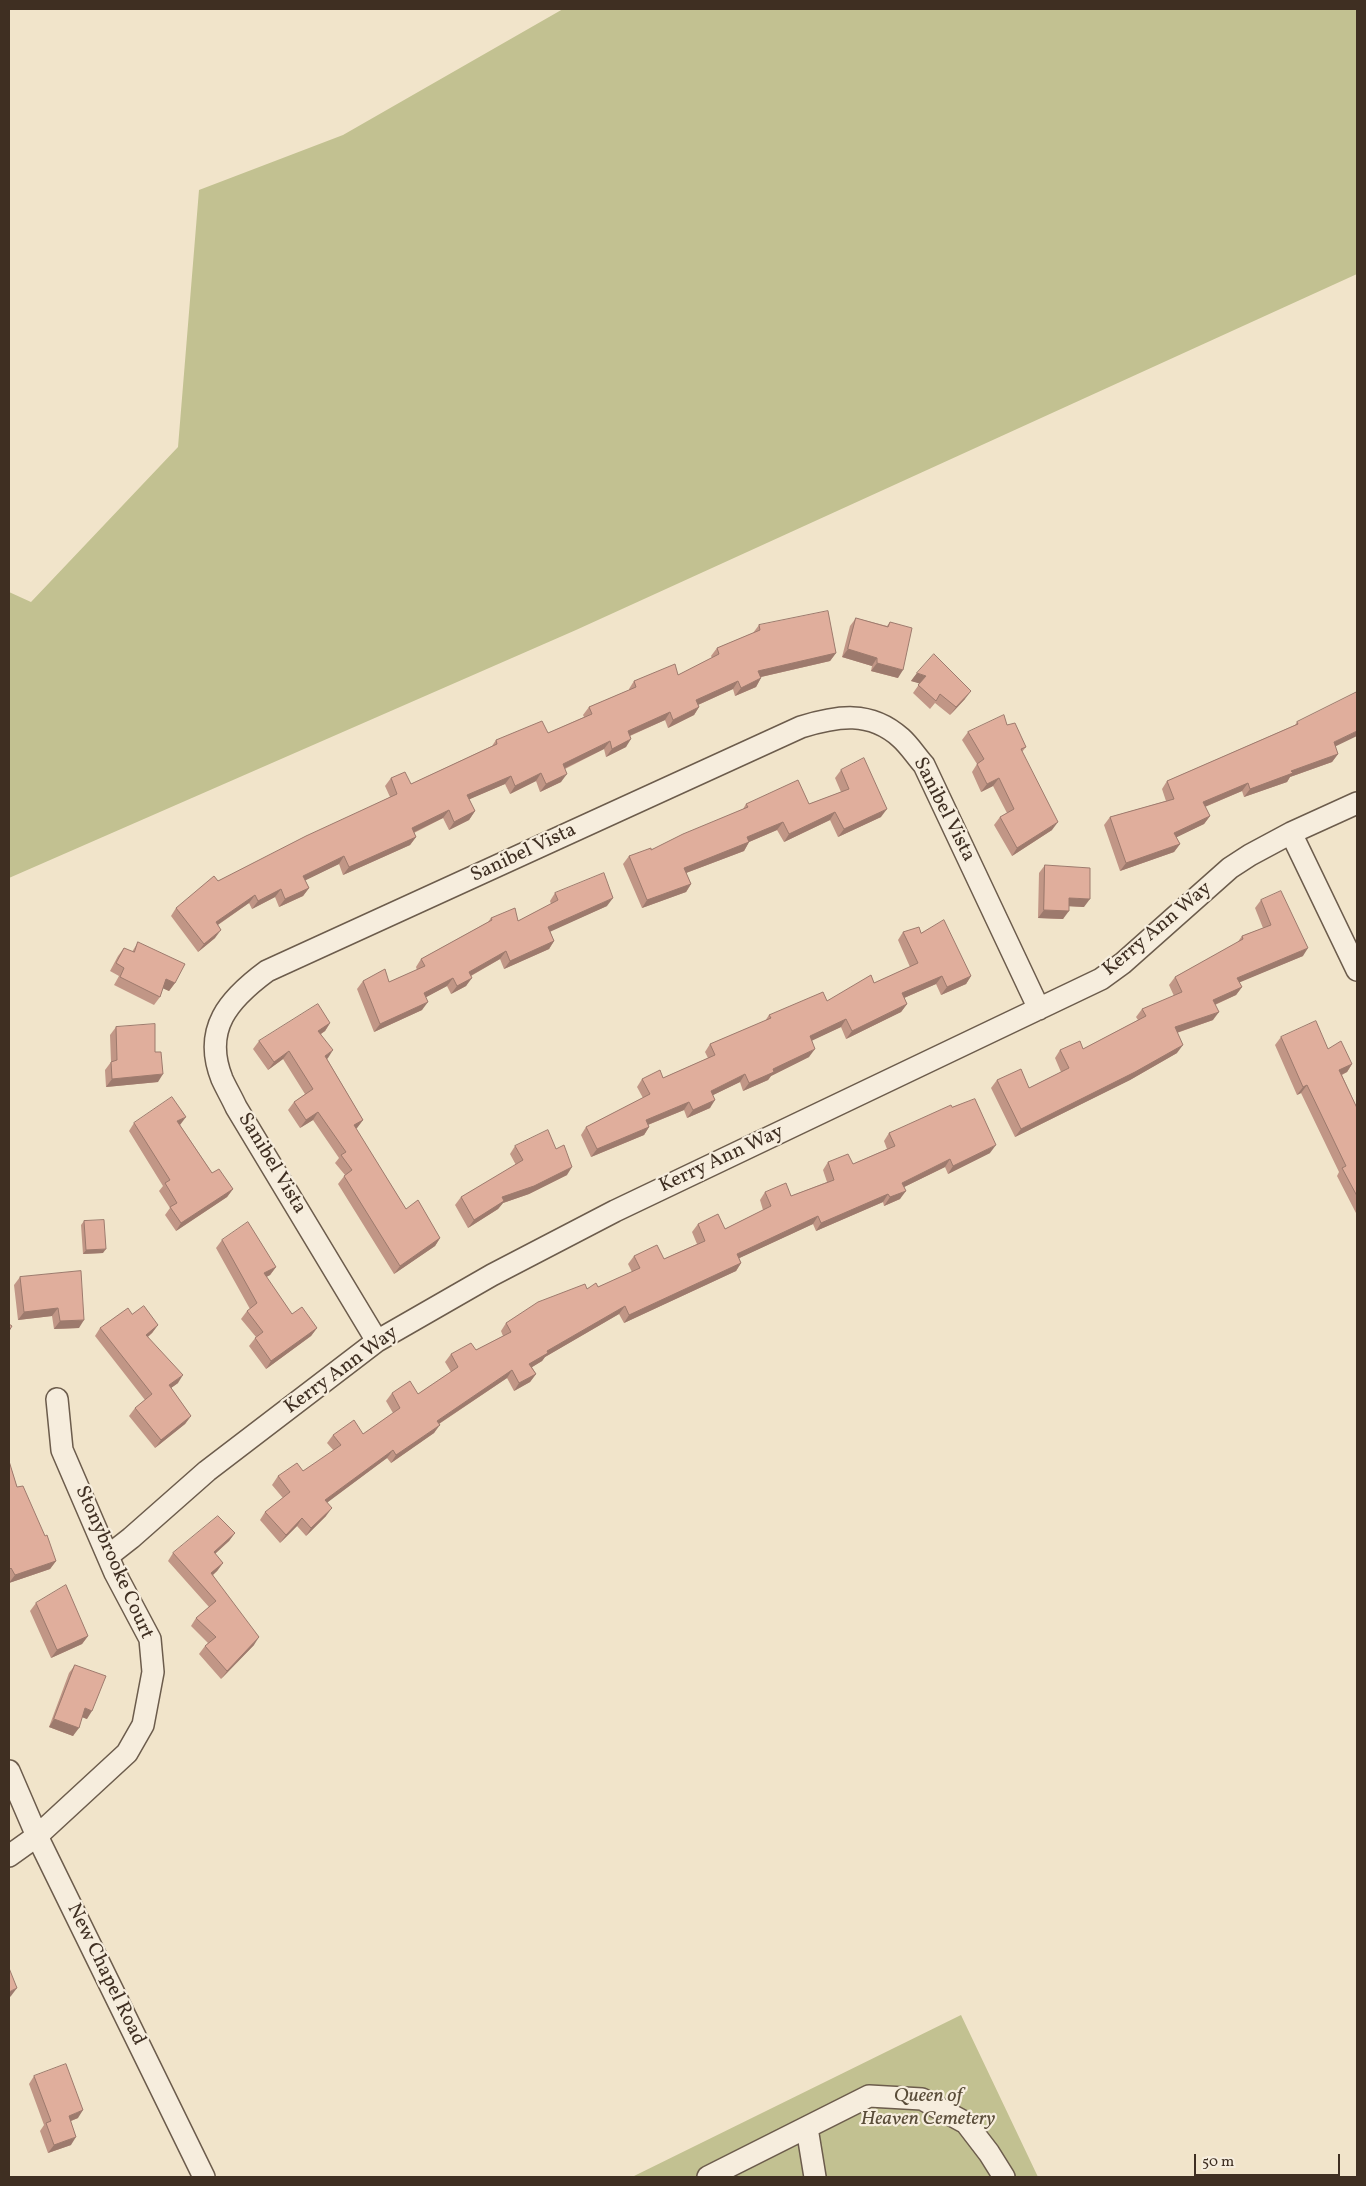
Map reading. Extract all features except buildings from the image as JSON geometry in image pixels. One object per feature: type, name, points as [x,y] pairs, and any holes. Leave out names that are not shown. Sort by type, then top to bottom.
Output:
[{"type":"street","name":"Sanibel Vista","points":[[377,1341],[236,1106],[222,1079],[216,1056],[217,1031],[227,1007],[244,988],[267,971],[801,727],[826,720],[852,716],[879,723],[901,738],[924,765],[1039,1009]]},
{"type":"street","name":"Kerry Ann Way","points":[[108,1556],[207,1472],[377,1341],[492,1275],[615,1211],[1101,979],[1123,963],[1230,868],[1291,833],[1357,803]]},
{"type":"street","points":[[1291,833],[1357,970]]},
{"type":"street","name":"Stonybrooke Court","points":[[9,1856],[37,1836],[127,1753],[143,1725],[153,1672],[150,1639],[108,1556],[62,1450],[57,1399]]},
{"type":"street","name":"New Chapel Road","points":[[9,1771],[37,1836],[204,2177]]},
{"type":"street","points":[[708,2177],[869,2096],[922,2099],[966,2123],[990,2153],[1004,2177]]},
{"type":"street","points":[[806,2128],[814,2177]]},
{"type":"green space","points":[[563,9],[1357,9],[1357,274],[576,630],[9,878],[9,592],[31,602],[178,447],[199,190],[343,135]]},
{"type":"green space","name":"Queen of Heaven Cemetery","points":[[961,2015],[1038,2177],[632,2177]]}]
